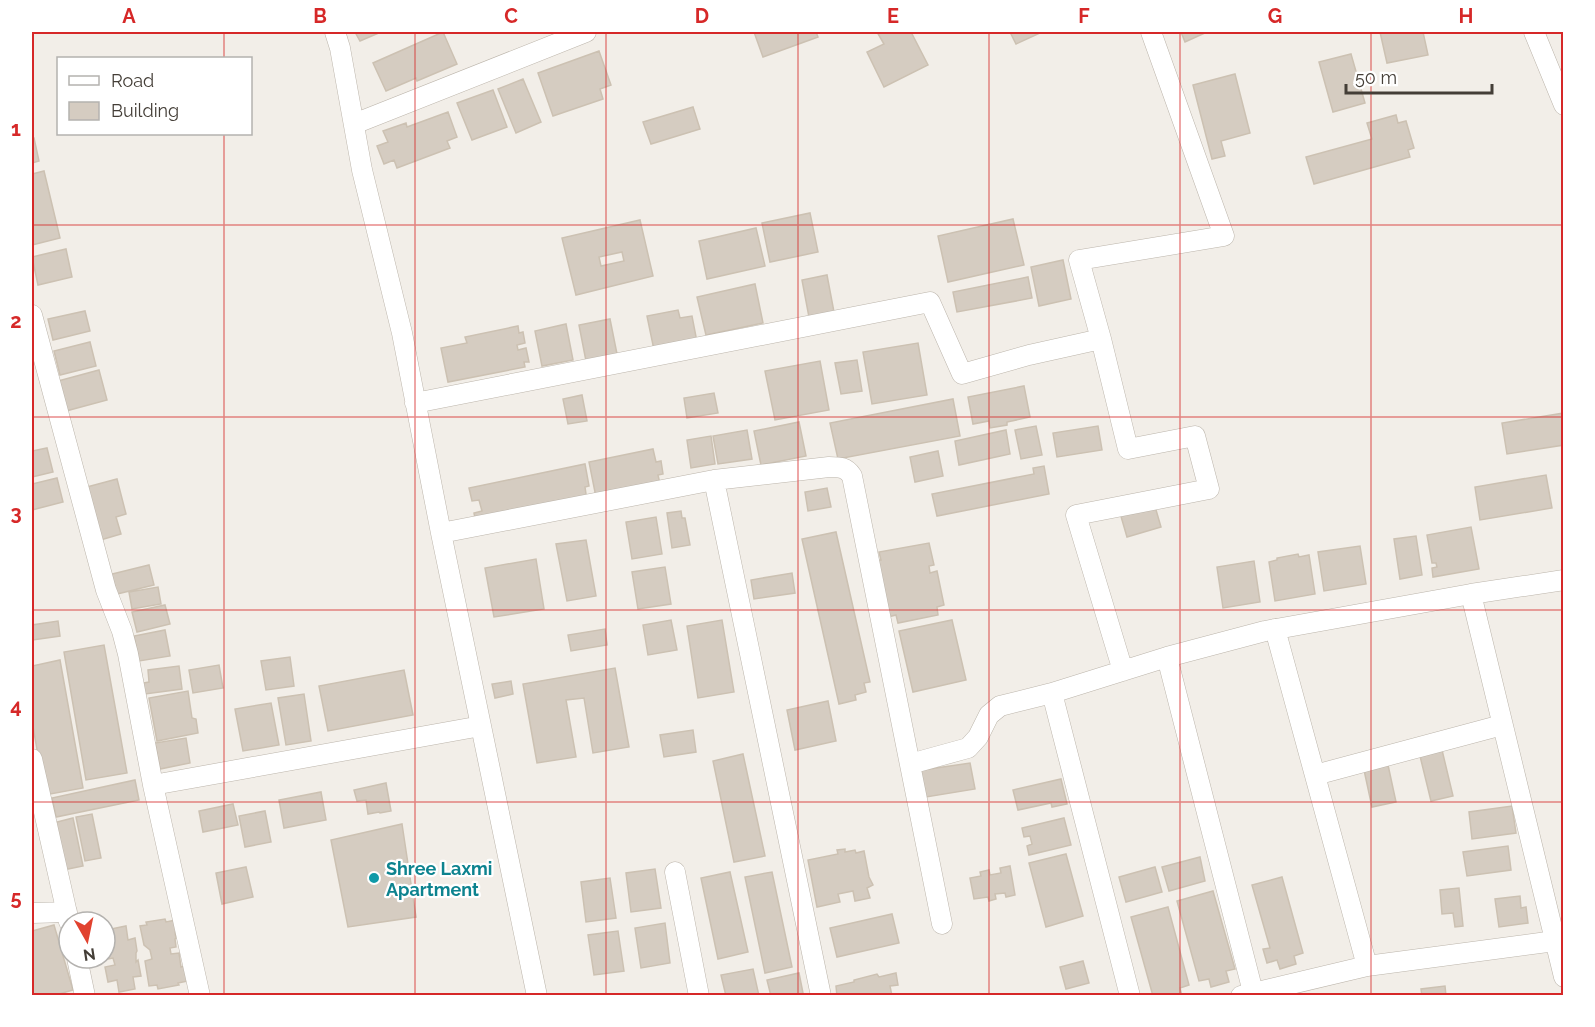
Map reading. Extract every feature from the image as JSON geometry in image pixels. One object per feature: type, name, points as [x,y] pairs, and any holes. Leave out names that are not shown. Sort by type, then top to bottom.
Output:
[{"type":"street","points":[[335,32],[340,48],[362,170],[402,333],[537,996]]},
{"type":"street","points":[[354,124],[544,39],[586,32]]},
{"type":"street","points":[[1123,671],[1076,515],[1209,489],[1195,436],[1128,449],[1079,261],[1224,237],[1151,32]]},
{"type":"street","points":[[1534,32],[1563,105]]},
{"type":"street","points":[[415,404],[930,302],[962,374],[1029,355],[1101,339]]},
{"type":"street","points":[[32,315],[106,590],[122,631],[128,654],[153,785],[200,996]]},
{"type":"street","points":[[441,533],[714,480],[829,466],[848,470],[852,476],[942,924]]},
{"type":"street","points":[[714,480],[821,996]]},
{"type":"street","points":[[910,764],[968,748],[978,737],[989,715],[1000,706],[1052,693],[1167,657],[1275,629],[1563,580]]},
{"type":"street","points":[[1471,594],[1563,977]]},
{"type":"street","points":[[1275,629],[1367,966]]},
{"type":"street","points":[[1167,657],[1247,994],[1367,966],[1555,941]]},
{"type":"street","points":[[1052,693],[1130,996]]},
{"type":"street","points":[[1315,775],[1502,725]]},
{"type":"street","points":[[153,785],[481,726]]},
{"type":"street","points":[[32,759],[66,910]]},
{"type":"street","points":[[675,872],[699,996]]},
{"type":"street","points":[[32,912],[57,915]]},
{"type":"street","points":[[80,970],[85,996]]},
{"type":"building","points":[[355,32],[381,32],[360,41]]},
{"type":"building","points":[[443,32],[457,64],[386,91],[373,63]]},
{"type":"building","points":[[754,32],[816,32],[818,37],[763,57]]},
{"type":"building","points":[[877,32],[911,32],[928,65],[884,87],[867,52],[884,44]]},
{"type":"building","points":[[1010,32],[1042,32],[1016,44]]},
{"type":"building","points":[[1181,32],[1207,32],[1185,42]]},
{"type":"building","points":[[1380,32],[1423,32],[1428,55],[1387,63]]},
{"type":"building","points":[[599,51],[611,85],[600,89],[603,99],[553,116],[538,73]]},
{"type":"building","points":[[1351,54],[1365,103],[1333,112],[1319,62]]},
{"type":"building","points":[[1235,74],[1250,133],[1221,141],[1225,156],[1212,159],[1193,85]]},
{"type":"building","points":[[523,79],[541,122],[516,133],[498,89]]},
{"type":"building","points":[[493,90],[507,127],[472,140],[457,103]]},
{"type":"building","points":[[693,107],[700,129],[651,144],[643,122]]},
{"type":"building","points":[[448,112],[457,137],[447,141],[450,148],[397,168],[394,160],[384,164],[377,146],[388,142],[383,131],[406,123],[407,127]]},
{"type":"building","points":[[1396,115],[1398,123],[1406,121],[1414,148],[1408,150],[1410,157],[1314,184],[1306,157],[1372,139],[1367,123]]},
{"type":"building","points":[[32,138],[34,138],[39,161],[32,163]]},
{"type":"building","points":[[44,171],[60,238],[32,245],[32,174]]},
{"type":"building","points":[[810,213],[818,252],[770,262],[762,223]]},
{"type":"building","points":[[1013,219],[1024,265],[948,282],[938,236]]},
{"type":"building","points":[[640,220],[653,276],[576,295],[562,238]],"holes":[[[622,252],[624,261],[601,266],[599,257]]]},
{"type":"building","points":[[756,228],[765,266],[707,279],[699,241]]},
{"type":"building","points":[[66,249],[72,277],[38,285],[32,257]]},
{"type":"building","points":[[1063,260],[1071,299],[1039,306],[1031,267]]},
{"type":"building","points":[[827,275],[834,312],[809,317],[802,280]]},
{"type":"building","points":[[1028,277],[1032,298],[957,312],[953,292]]},
{"type":"building","points":[[755,284],[763,323],[706,335],[697,297]]},
{"type":"building","points":[[678,310],[680,318],[692,316],[697,342],[654,350],[647,316]]},
{"type":"building","points":[[85,311],[90,331],[53,340],[48,319]]},
{"type":"building","points":[[610,319],[617,354],[586,361],[579,325]]},
{"type":"building","points":[[566,324],[573,360],[542,366],[535,331]]},
{"type":"building","points":[[518,326],[519,333],[523,332],[525,343],[517,345],[518,350],[526,348],[529,362],[524,362],[525,367],[448,382],[441,348],[467,343],[465,337]]},
{"type":"building","points":[[90,342],[96,366],[60,375],[54,351]]},
{"type":"building","points":[[918,343],[927,395],[872,404],[863,352]]},
{"type":"building","points":[[857,360],[862,391],[841,394],[835,363]]},
{"type":"building","points":[[820,361],[829,410],[775,420],[765,371]]},
{"type":"building","points":[[99,370],[107,400],[66,411],[58,381]]},
{"type":"building","points":[[1024,386],[1030,417],[990,428],[989,421],[973,424],[968,397]]},
{"type":"building","points":[[714,393],[718,413],[687,418],[684,398]]},
{"type":"building","points":[[582,395],[587,421],[568,424],[563,399]]},
{"type":"building","points":[[953,399],[960,436],[838,459],[830,423]]},
{"type":"building","points":[[1564,413],[1564,445],[1507,454],[1502,423]]},
{"type":"building","points":[[799,422],[806,456],[761,465],[754,431]]},
{"type":"building","points":[[1036,426],[1042,455],[1021,459],[1015,430]]},
{"type":"building","points":[[1098,426],[1102,450],[1057,457],[1053,433]]},
{"type":"building","points":[[747,430],[752,459],[718,464],[713,436]]},
{"type":"building","points":[[1006,430],[1010,454],[959,465],[955,441]]},
{"type":"building","points":[[711,436],[715,464],[691,468],[687,440]]},
{"type":"building","points":[[47,448],[53,472],[32,477],[32,451]]},
{"type":"building","points":[[653,449],[656,462],[661,461],[663,474],[658,475],[660,484],[596,497],[589,462]]},
{"type":"building","points":[[938,451],[943,476],[915,482],[910,457]]},
{"type":"building","points":[[585,464],[589,486],[585,487],[587,501],[476,524],[474,513],[482,511],[479,500],[472,501],[469,488]]},
{"type":"building","points":[[1044,466],[1049,494],[937,516],[932,494],[1034,474],[1033,468]]},
{"type":"building","points":[[1546,475],[1552,508],[1480,520],[1475,487]]},
{"type":"building","points":[[57,478],[63,502],[32,510],[32,484]]},
{"type":"building","points":[[117,479],[126,514],[116,517],[121,534],[97,541],[83,488]]},
{"type":"building","points":[[827,488],[831,507],[808,511],[805,492]]},
{"type":"building","points":[[1154,503],[1161,527],[1127,537],[1120,513]]},
{"type":"building","points":[[681,511],[682,518],[685,518],[690,545],[672,548],[667,513]]},
{"type":"building","points":[[656,517],[662,554],[632,559],[626,522]]},
{"type":"building","points":[[1471,527],[1479,569],[1433,577],[1432,568],[1437,567],[1436,563],[1432,563],[1427,535]]},
{"type":"building","points":[[836,532],[870,682],[864,683],[866,692],[855,695],[856,700],[839,704],[802,539]]},
{"type":"building","points":[[1416,536],[1422,575],[1400,579],[1394,539]]},
{"type":"building","points":[[586,540],[596,596],[567,601],[556,544]]},
{"type":"building","points":[[929,543],[934,565],[929,566],[930,573],[937,571],[944,605],[937,607],[938,615],[898,623],[896,615],[884,618],[873,561],[881,560],[879,552]]},
{"type":"building","points":[[1360,546],[1366,584],[1324,591],[1318,552]]},
{"type":"building","points":[[1298,554],[1299,557],[1309,555],[1315,594],[1275,601],[1269,562]]},
{"type":"building","points":[[536,559],[544,609],[494,617],[485,568]]},
{"type":"building","points":[[1254,561],[1260,602],[1223,608],[1217,567]]},
{"type":"building","points":[[149,565],[154,585],[113,595],[108,575]]},
{"type":"building","points":[[665,567],[671,604],[638,609],[632,572]]},
{"type":"building","points":[[792,573],[795,593],[754,599],[751,580]]},
{"type":"building","points":[[158,587],[161,604],[132,609],[129,592]]},
{"type":"building","points":[[165,605],[170,624],[137,632],[132,612]]},
{"type":"building","points":[[671,620],[677,650],[648,655],[643,625]]},
{"type":"building","points":[[722,620],[734,692],[698,698],[687,626]]},
{"type":"building","points":[[952,620],[966,680],[913,692],[899,631]]},
{"type":"building","points":[[58,621],[60,636],[33,640],[32,625]]},
{"type":"building","points":[[605,629],[607,645],[571,651],[568,635]]},
{"type":"building","points":[[165,630],[170,656],[139,661],[134,636]]},
{"type":"building","points":[[104,645],[127,773],[86,780],[64,652]]},
{"type":"building","points":[[290,657],[294,686],[266,690],[261,661]]},
{"type":"building","points":[[60,660],[83,788],[45,795],[32,721],[32,666]]},
{"type":"building","points":[[219,665],[223,688],[193,693],[189,670]]},
{"type":"building","points":[[179,666],[182,689],[145,694],[143,683],[149,682],[148,670]]},
{"type":"building","points":[[615,668],[629,747],[593,753],[584,698],[566,700],[576,757],[537,763],[523,684]]},
{"type":"building","points":[[404,670],[413,715],[328,731],[319,686]]},
{"type":"building","points":[[511,681],[513,694],[495,698],[492,684]]},
{"type":"building","points":[[188,691],[192,718],[196,719],[198,733],[157,741],[149,698]]},
{"type":"building","points":[[304,694],[311,741],[286,745],[278,698]]},
{"type":"building","points":[[828,701],[836,741],[795,750],[787,710]]},
{"type":"building","points":[[271,703],[279,745],[243,751],[235,709]]},
{"type":"building","points":[[693,730],[696,752],[664,757],[660,735]]},
{"type":"building","points":[[186,738],[190,763],[160,769],[155,743]]},
{"type":"building","points":[[1442,750],[1453,796],[1431,801],[1420,756]]},
{"type":"building","points":[[743,754],[765,856],[734,862],[713,761]]},
{"type":"building","points":[[970,763],[975,789],[920,798],[916,771]]},
{"type":"building","points":[[1388,765],[1396,802],[1372,807],[1364,770]]},
{"type":"building","points":[[1061,779],[1067,804],[1052,807],[1051,803],[1018,810],[1013,790]]},
{"type":"building","points":[[135,780],[139,800],[56,817],[52,798]]},
{"type":"building","points":[[386,783],[391,811],[368,814],[366,800],[357,801],[354,790]]},
{"type":"building","points":[[321,792],[326,820],[284,828],[279,800]]},
{"type":"building","points":[[233,804],[238,825],[203,832],[199,811]]},
{"type":"building","points":[[1512,806],[1516,833],[1472,839],[1469,812]]},
{"type":"building","points":[[265,811],[271,842],[245,847],[239,816]]},
{"type":"building","points":[[92,814],[101,858],[85,861],[76,817]]},
{"type":"building","points":[[73,818],[83,866],[63,870],[53,823]]},
{"type":"building","points":[[1064,818],[1071,845],[1029,855],[1027,846],[1032,844],[1030,836],[1024,837],[1022,828]]},
{"type":"building","name":"Shree Laxmi Apartment","points":[[402,824],[416,917],[348,927],[331,840]]},
{"type":"building","points":[[1508,846],[1511,870],[1467,876],[1463,852]]},
{"type":"building","points":[[845,849],[845,852],[864,851],[869,877],[873,885],[867,888],[870,898],[855,901],[853,891],[838,894],[840,902],[817,907],[808,860],[838,854],[837,850]]},
{"type":"building","points":[[1066,854],[1083,916],[1046,927],[1029,863]]},
{"type":"building","points":[[1200,857],[1205,881],[1169,891],[1162,867]]},
{"type":"building","points":[[1010,866],[1015,895],[1006,897],[1005,893],[995,894],[996,899],[989,901],[988,897],[974,899],[970,878],[981,876],[980,872],[989,870],[990,875],[1001,873],[1000,868]]},
{"type":"building","points":[[246,867],[253,897],[222,904],[216,873]]},
{"type":"building","points":[[1155,867],[1162,892],[1126,902],[1119,877]]},
{"type":"building","points":[[655,869],[661,908],[631,912],[626,873]]},
{"type":"building","points":[[730,872],[748,952],[718,959],[701,878]]},
{"type":"building","points":[[772,872],[792,967],[765,973],[745,877]]},
{"type":"building","points":[[1282,877],[1303,953],[1294,956],[1296,964],[1280,969],[1277,960],[1267,963],[1263,949],[1270,948],[1252,885]]},
{"type":"building","points":[[610,878],[616,918],[586,922],[581,882]]},
{"type":"building","points":[[1459,888],[1463,926],[1455,927],[1453,913],[1442,914],[1440,890]]},
{"type":"building","points":[[1213,891],[1235,969],[1226,971],[1229,982],[1211,987],[1209,979],[1199,981],[1177,901]]},
{"type":"building","points":[[1520,896],[1521,908],[1526,907],[1528,923],[1499,927],[1495,899]]},
{"type":"building","points":[[1168,907],[1189,985],[1180,988],[1182,996],[1153,996],[1131,917]]},
{"type":"building","points":[[892,914],[899,943],[837,957],[830,928]]},
{"type":"building","points":[[165,919],[166,922],[176,920],[178,930],[175,932],[176,947],[170,948],[171,954],[179,953],[181,967],[185,966],[188,981],[158,989],[157,985],[149,986],[145,961],[152,959],[150,950],[144,945],[140,926],[147,925],[146,922]]},
{"type":"building","points":[[665,923],[670,963],[641,968],[635,928]]},
{"type":"building","points":[[54,925],[57,935],[57,970],[67,970],[73,990],[52,996],[32,996],[32,931]]},
{"type":"building","points":[[126,926],[128,940],[135,938],[136,962],[138,960],[141,976],[133,977],[135,989],[119,992],[117,980],[108,982],[106,970],[117,970],[117,928]]},
{"type":"building","points":[[618,931],[624,971],[594,975],[588,935]]},
{"type":"building","points":[[1083,961],[1089,983],[1066,989],[1060,967]]},
{"type":"building","points":[[753,969],[759,996],[726,996],[721,975]]},
{"type":"building","points":[[799,973],[803,993],[793,996],[771,996],[767,980]]},
{"type":"building","points":[[896,973],[898,985],[890,986],[892,996],[837,996],[836,986],[877,974],[879,977]]},
{"type":"building","points":[[1445,986],[1446,996],[1422,996],[1421,989]]},
{"type":"place","name":"Shree Laxmi Apartment","points":[[374,878]]}]
